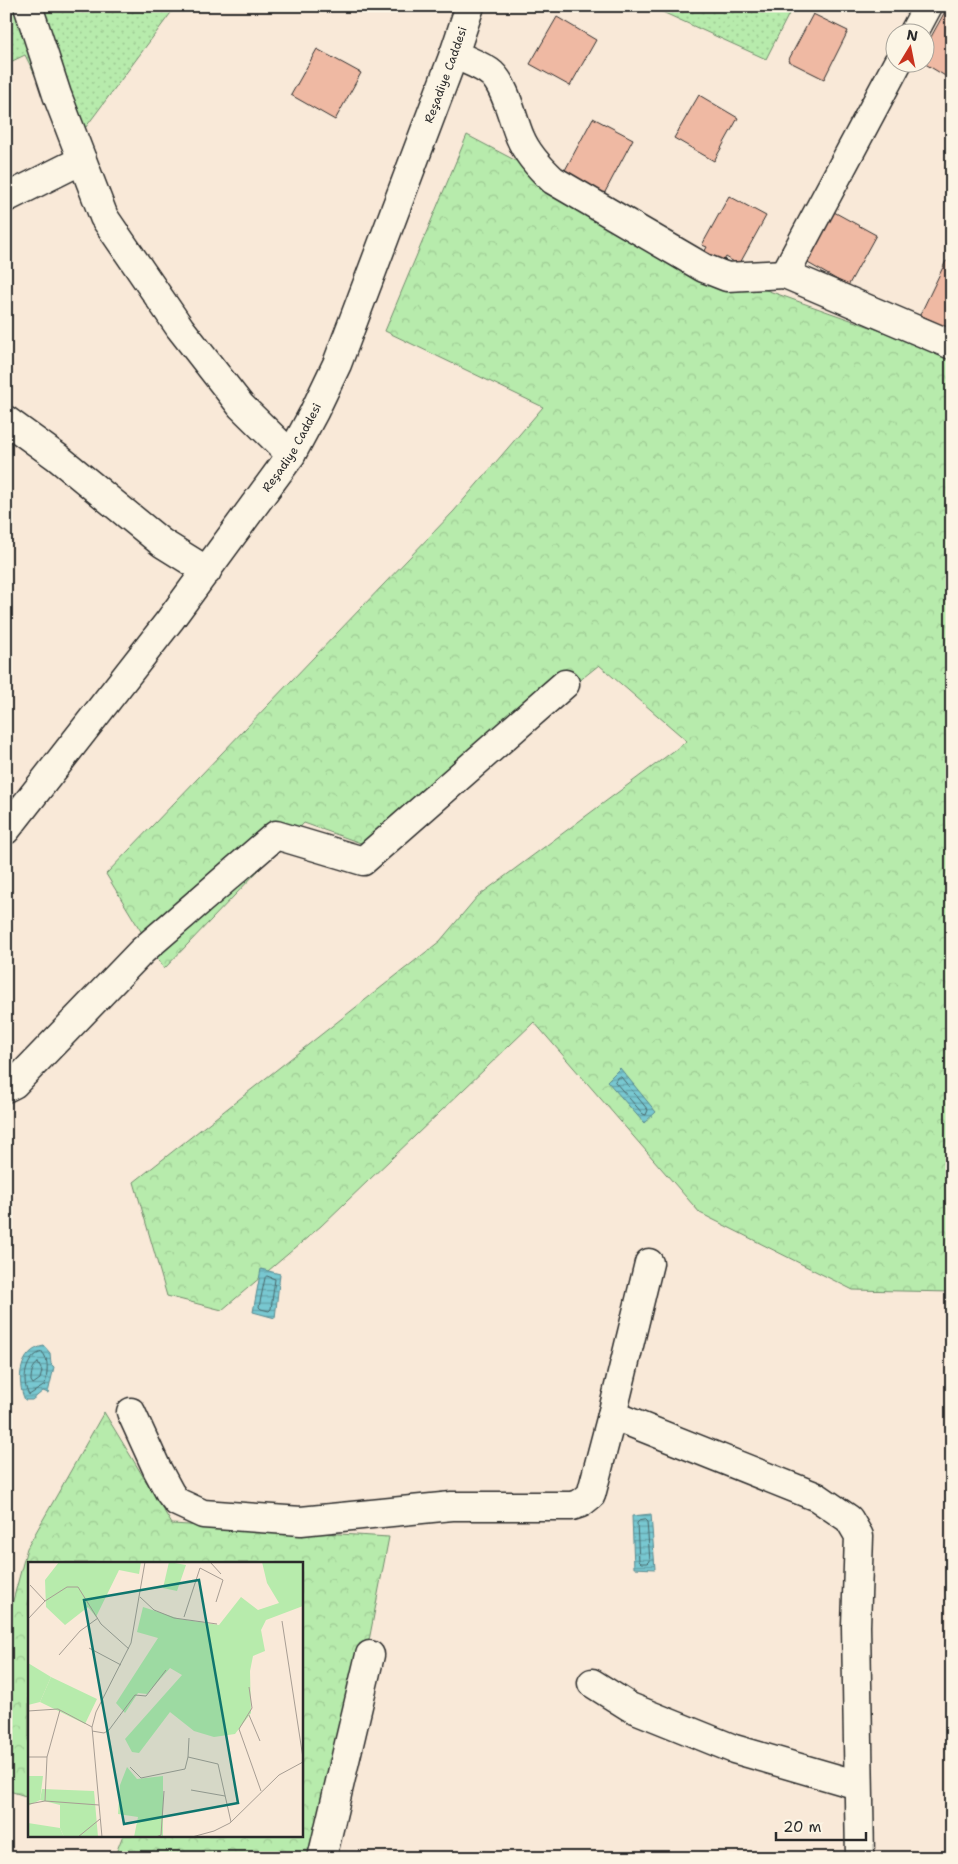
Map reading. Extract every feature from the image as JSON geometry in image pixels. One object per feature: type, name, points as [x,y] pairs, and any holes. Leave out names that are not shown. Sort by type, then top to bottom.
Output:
[{"type":"street","points":[[28,6],[58,95],[104,217],[180,328],[241,406],[290,454]]},
{"type":"street","name":"Reşadiye Caddesi","points":[[6,830],[207,571],[290,454],[314,412],[337,364],[454,54],[470,6]]},
{"type":"street","points":[[919,22],[928,6]]},
{"type":"street","points":[[454,54],[490,72],[499,82],[528,153],[553,180],[704,268],[728,277],[785,274],[952,345]]},
{"type":"street","points":[[785,274],[893,72]]},
{"type":"street","points":[[6,198],[82,160]]},
{"type":"street","points":[[6,420],[57,457],[162,543],[207,571]]},
{"type":"street","points":[[6,1088],[14,1084],[142,950],[276,834],[363,861],[565,684]]},
{"type":"street","points":[[131,1412],[170,1493],[177,1502],[203,1514],[301,1521],[452,1506],[572,1506],[582,1504],[591,1495],[649,1263]]},
{"type":"street","points":[[612,1415],[817,1497],[849,1519],[859,1536],[856,1626],[860,1858]]},
{"type":"street","points":[[322,1858],[370,1655]]},
{"type":"street","points":[[592,1683],[630,1707],[734,1749],[858,1785]]},
{"type":"green space","points":[[6,6],[176,6],[71,147],[25,55],[6,64]]},
{"type":"green space","points":[[660,6],[793,6],[766,59],[658,10]]},
{"type":"green space","points":[[467,135],[752,285],[952,356],[952,1292],[853,1290],[700,1213],[534,1022],[321,1226],[222,1310],[167,1296],[134,1182],[440,941],[477,897],[687,741],[599,665],[372,847],[304,823],[164,969],[106,874],[454,511],[543,407],[385,331]]},
{"type":"green space","points":[[104,1412],[172,1524],[389,1537],[327,1858],[114,1858],[123,1836],[302,1836],[302,1562],[28,1562],[28,1797],[6,1790],[6,1627],[27,1548]]},
{"type":"water","points":[[620,1068],[656,1112],[644,1123],[607,1081]]},
{"type":"water","points":[[261,1269],[280,1274],[275,1318],[253,1312]]},
{"type":"water","points":[[44,1346],[50,1353],[51,1364],[54,1367],[48,1393],[43,1391],[32,1400],[25,1400],[20,1376],[22,1367],[29,1353]]},
{"type":"water","points":[[651,1514],[655,1569],[634,1568],[632,1516]]},
{"type":"building","points":[[948,6],[952,8],[952,80],[936,70],[936,28]]},
{"type":"building","points":[[813,14],[848,31],[824,79],[788,61]]},
{"type":"building","points":[[557,17],[596,40],[570,86],[530,64]]},
{"type":"building","points":[[317,49],[361,73],[335,120],[291,95]]},
{"type":"building","points":[[699,95],[738,118],[714,161],[674,138]]},
{"type":"building","points":[[593,118],[633,139],[604,194],[564,172]]},
{"type":"building","points":[[729,196],[766,216],[739,265],[726,257],[720,267],[702,256],[707,247],[702,245]]},
{"type":"building","points":[[834,212],[876,235],[848,286],[806,262]]},
{"type":"building","points":[[946,261],[952,263],[952,330],[920,315]]}]
